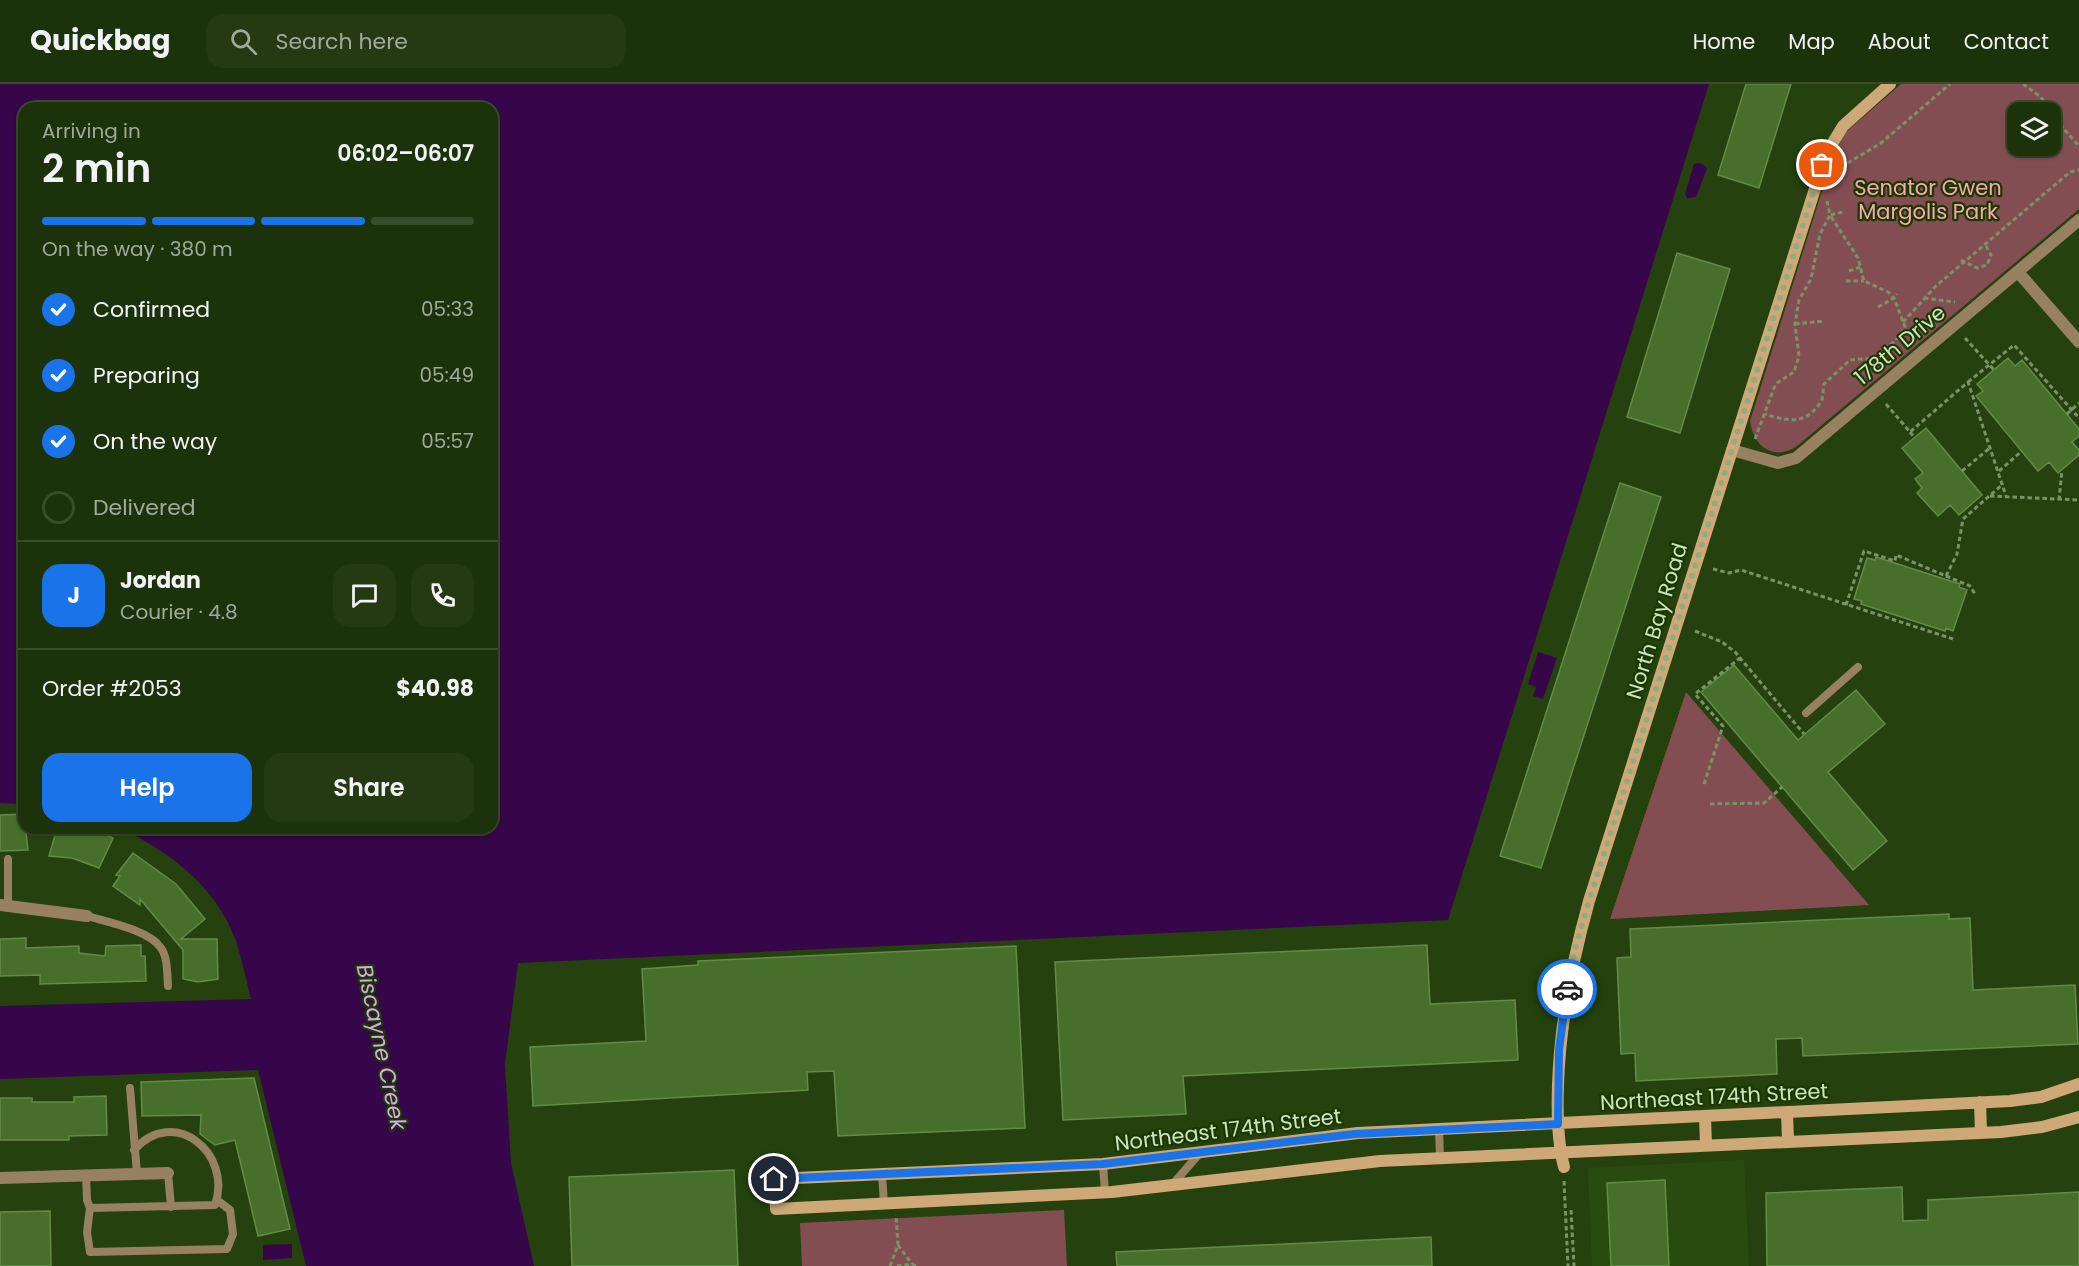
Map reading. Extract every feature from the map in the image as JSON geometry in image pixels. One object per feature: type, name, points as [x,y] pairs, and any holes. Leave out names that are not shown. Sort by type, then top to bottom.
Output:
[{"type":"street","name":"North Bay Road","points":[[1564,1167],[1560,1152],[1558,1124],[1559,1050],[1575,950],[1826,154],[1843,126],[1890,84]]},
{"type":"street","name":"178th Drive","points":[[1732,450],[1778,463],[1796,458],[2079,220]]},
{"type":"street","points":[[2018,272],[2079,342]]},
{"type":"street","points":[[4,905],[87,916]]},
{"type":"street","name":"Northeast 174th Street","points":[[884,1204],[776,1209],[774,1179],[1103,1164],[1354,1134],[1980,1102],[2041,1097],[2079,1084]]},
{"type":"street","points":[[1980,1102],[1981,1133]]},
{"type":"street","points":[[1787,1113],[1788,1141]]},
{"type":"street","points":[[1705,1117],[1706,1145]]},
{"type":"street","points":[[884,1204],[1105,1192],[1336,1165],[1440,1158],[1981,1133],[2042,1127],[2079,1117]]},
{"type":"street","points":[[0,1178],[168,1173]]},
{"type":"lane","points":[[1806,713],[1858,667]]},
{"type":"lane","points":[[4,905],[8,859]]},
{"type":"lane","points":[[87,916],[146,936],[161,947],[165,957],[168,986]]},
{"type":"lane","points":[[130,1088],[137,1174]]},
{"type":"lane","points":[[1439,1129],[1440,1158]]},
{"type":"lane","points":[[90,1208],[215,1206],[220,1192],[218,1171],[212,1156],[196,1141],[181,1133],[158,1133],[145,1137],[134,1149]]},
{"type":"lane","points":[[1172,1185],[1199,1154]]},
{"type":"lane","points":[[1103,1164],[1105,1192]]},
{"type":"lane","points":[[168,1173],[171,1207]]},
{"type":"lane","points":[[882,1174],[884,1204]]},
{"type":"lane","points":[[86,1176],[87,1200],[90,1208],[87,1232],[90,1252],[227,1249],[233,1234],[230,1210],[217,1200]]},
{"type":"path","points":[[1833,181],[1836,171],[1841,166],[1871,150],[1950,84]]},
{"type":"path","points":[[2023,84],[2041,97],[2044,102]]},
{"type":"path","points":[[2061,126],[2079,146]]},
{"type":"path","points":[[1885,139],[1888,144]]},
{"type":"path","points":[[1903,322],[1924,298],[1963,261],[2060,179],[2070,172],[2079,171]]},
{"type":"path","points":[[1830,191],[1827,202],[1830,215],[1858,258],[1864,281]]},
{"type":"path","points":[[1755,439],[1777,383],[1794,372],[1799,356],[1795,324],[1799,300],[1811,279],[1820,234],[1830,215],[1843,212]]},
{"type":"path","points":[[1985,244],[1991,255],[1987,265]]},
{"type":"path","points":[[1963,261],[1977,268],[1987,265]]},
{"type":"path","points":[[1987,265],[1992,271]]},
{"type":"path","points":[[1849,271],[1860,267]]},
{"type":"path","points":[[1765,414],[1785,421],[1803,419],[1820,404],[1824,384],[1850,360],[1875,358],[1899,336],[1905,327],[1894,298],[1888,292],[1864,281],[1846,281]]},
{"type":"path","points":[[1878,307],[1897,294]]},
{"type":"path","points":[[1924,298],[1955,302]]},
{"type":"path","points":[[1795,324],[1824,321]]},
{"type":"path","points":[[1965,338],[1994,370]]},
{"type":"path","points":[[1910,432],[2014,345],[2079,418]]},
{"type":"path","points":[[1875,358],[1887,372]]},
{"type":"path","points":[[1968,382],[2006,496]]},
{"type":"path","points":[[2067,414],[2079,402]]},
{"type":"path","points":[[1886,404],[1914,437]]},
{"type":"path","points":[[1962,471],[1990,447]]},
{"type":"path","points":[[1999,471],[2022,451]]},
{"type":"path","points":[[2060,500],[2062,470]]},
{"type":"path","points":[[1946,576],[1957,554],[1963,519],[2003,484]]},
{"type":"path","points":[[1990,496],[2079,500]]},
{"type":"path","points":[[1846,605],[1864,551],[1895,561],[1896,555],[1970,586],[1975,594]]},
{"type":"path","points":[[1713,568],[1729,573],[1741,570],[1953,639]]},
{"type":"path","points":[[1695,631],[1722,642],[1740,658],[1804,734]]},
{"type":"path","points":[[1704,784],[1723,726],[1695,694],[1740,658]]},
{"type":"path","points":[[1710,804],[1764,803],[1782,787]]},
{"type":"path","points":[[1564,1167],[1568,1266]]},
{"type":"path","points":[[1571,1210],[1574,1266]]},
{"type":"path","points":[[890,1266],[898,1245],[896,1213]]},
{"type":"path","points":[[898,1245],[914,1265]]},
{"type":"path","points":[[897,1266],[914,1265]]},
{"type":"shaded area","points":[[1744,1160],[1749,1266],[1592,1266],[1588,1168]]},
{"type":"green space","name":"Senator Gwen Margolis Park","points":[[1901,84],[2079,84],[2079,209],[1797,446],[1788,451],[1773,452],[1766,449],[1755,438],[1750,421],[1832,159],[1846,132]]},
{"type":"green space","points":[[1686,692],[1869,905],[1610,919]]},
{"type":"green space","points":[[1064,1210],[1067,1266],[802,1266],[800,1223]]},
{"type":"water","name":"Biscayne Creek","points":[[0,84],[1709,84],[1448,920],[518,963],[505,1064],[511,1163],[534,1266],[306,1266],[258,1070],[0,1079],[0,1006],[251,999],[236,941],[227,921],[204,887],[173,860],[133,834],[498,834],[498,102],[18,102],[18,804],[0,803]]},
{"type":"water","points":[[1698,163],[1707,169],[1696,197],[1687,198],[1685,194],[1694,164]]},
{"type":"water","points":[[1538,652],[1557,658],[1543,699],[1533,696],[1536,687],[1528,684]]},
{"type":"water","points":[[292,1244],[292,1258],[263,1260],[263,1245]]},
{"type":"building","points":[[1746,84],[1791,84],[1759,188],[1718,175]]},
{"type":"building","points":[[1677,253],[1730,269],[1680,433],[1627,417]]},
{"type":"building","points":[[2008,358],[2015,366],[2022,360],[2079,429],[2079,436],[2072,442],[2079,450],[2079,455],[2058,473],[2049,462],[2038,471],[1976,396],[1983,391],[1977,384]]},
{"type":"building","points":[[1926,428],[1982,495],[1959,515],[1950,505],[1938,516],[1917,493],[1922,488],[1915,479],[1923,473],[1902,448]]},
{"type":"building","points":[[1620,483],[1661,497],[1541,868],[1500,856]]},
{"type":"building","points":[[1876,557],[1960,584],[1959,587],[1967,590],[1953,631],[1946,628],[1945,631],[1861,604],[1862,601],[1854,599],[1867,558],[1875,560]]},
{"type":"building","points":[[1734,665],[1798,740],[1856,690],[1885,724],[1828,772],[1887,841],[1853,870],[1701,692]]},
{"type":"building","points":[[18,814],[18,834],[26,834],[28,850],[0,851],[0,815]]},
{"type":"building","points":[[55,834],[104,834],[113,838],[99,868],[72,858],[49,856]]},
{"type":"building","points":[[133,853],[176,884],[205,919],[181,939],[217,939],[218,979],[198,982],[183,979],[183,950],[140,899],[140,905],[113,886],[120,876],[116,875]]},
{"type":"building","points":[[1949,914],[1949,919],[1970,918],[1973,990],[2075,985],[2078,1044],[1803,1056],[1802,1038],[1776,1039],[1777,1074],[1636,1081],[1635,1053],[1621,1054],[1617,958],[1631,957],[1630,929]]},
{"type":"building","points":[[26,938],[26,948],[79,946],[79,953],[105,956],[106,946],[141,945],[141,956],[145,956],[146,981],[40,984],[40,975],[0,976],[0,939]]},
{"type":"building","points":[[1427,945],[1430,1004],[1515,1000],[1518,1060],[1183,1076],[1186,1114],[1063,1120],[1055,962]]},
{"type":"building","points":[[1016,946],[1025,1128],[838,1136],[834,1071],[807,1072],[808,1090],[533,1106],[530,1047],[646,1041],[642,969],[698,965],[698,961]]},
{"type":"building","points":[[254,1078],[290,1229],[258,1236],[235,1140],[215,1145],[200,1134],[201,1115],[142,1116],[141,1082]]},
{"type":"building","points":[[106,1096],[107,1135],[69,1136],[69,1140],[0,1140],[0,1098],[32,1098],[32,1102],[74,1102],[74,1097]]},
{"type":"building","points":[[734,1170],[738,1266],[572,1266],[569,1177]]},
{"type":"building","points":[[1665,1180],[1669,1266],[1611,1266],[1607,1183]]},
{"type":"building","points":[[1902,1187],[1903,1221],[1928,1220],[1928,1200],[2079,1192],[2079,1266],[1767,1266],[1766,1193]]},
{"type":"building","points":[[50,1211],[51,1266],[0,1266],[0,1212]]},
{"type":"building","points":[[1431,1237],[1432,1266],[1117,1266],[1116,1252]]},
{"type":"way so far","points":[[1567,989],[1589,901],[1822,165]]},
{"type":"route","points":[[774,1179],[1103,1164],[1354,1134],[1558,1124],[1559,1050],[1567,989]]}]
